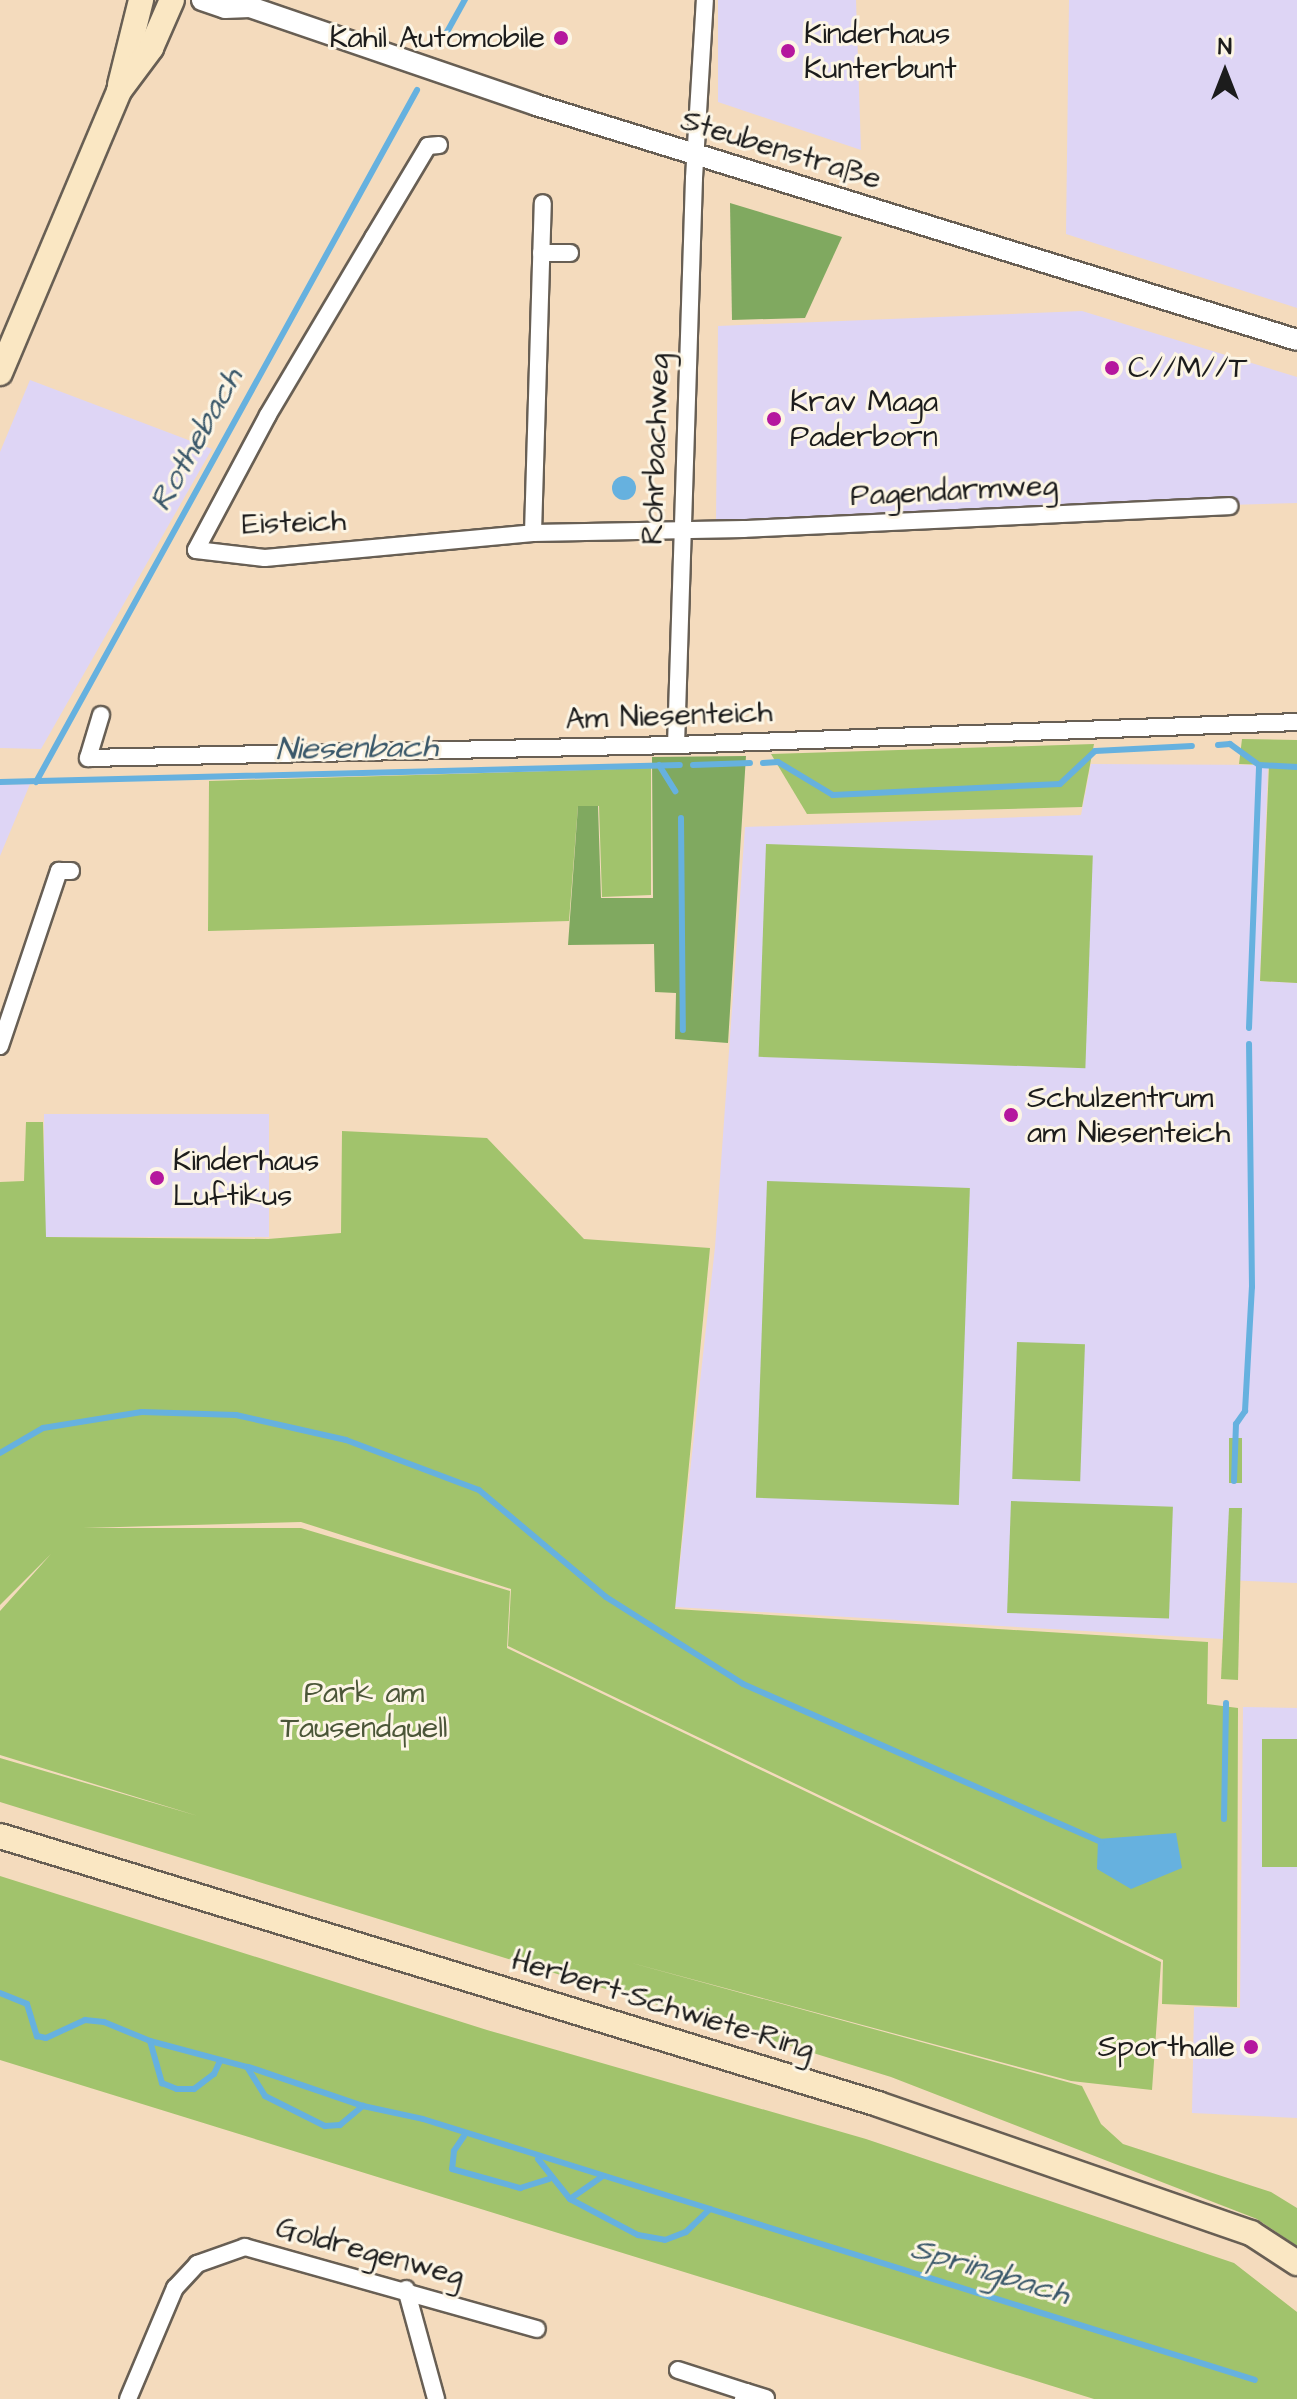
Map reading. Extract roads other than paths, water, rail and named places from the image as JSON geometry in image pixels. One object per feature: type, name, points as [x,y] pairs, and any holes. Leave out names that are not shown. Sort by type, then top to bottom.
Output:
[{"type":"main road","points":[[1,366],[119,91],[141,0]]},
{"type":"main road","points":[[119,91],[151,48],[172,0]]},
{"type":"main road","name":"Herbert-Schwiete-Ring","points":[[0,1836],[878,2104],[1251,2233],[1297,2263]]},
{"type":"street","name":"Steubenstraße","points":[[202,0],[225,8],[247,4],[695,155],[1297,340]]},
{"type":"street","name":"Rohrbachweg","points":[[676,745],[695,155],[705,0]]},
{"type":"street","name":"Eisteich","points":[[439,145],[428,146],[268,415],[196,550],[265,558],[533,533],[681,526]]},
{"type":"street","points":[[533,533],[543,203]]},
{"type":"street","points":[[541,253],[570,253]]},
{"type":"street","name":"Pagendarmweg","points":[[681,526],[744,529],[1229,506]]},
{"type":"street","name":"Am Niesenteich","points":[[101,715],[88,758],[676,745],[1297,722]]},
{"type":"street","points":[[0,1046],[59,871],[71,871]]},
{"type":"street","name":"Goldregenweg","points":[[128,2399],[175,2288],[197,2264],[218,2254],[245,2247],[406,2289],[537,2329]]},
{"type":"street","points":[[406,2289],[436,2399]]},
{"type":"street","points":[[678,2370],[744,2395],[766,2398]]},
{"type":"water","points":[[624,476],[632,480],[636,488],[632,496],[624,500],[616,496],[612,488],[616,480]]},
{"type":"water","points":[[1176,1833],[1182,1868],[1131,1889],[1097,1869],[1098,1839]]},
{"type":"waterway","name":"Rothebach","points":[[447,32],[465,0]]},
{"type":"waterway","name":"Rothebach","points":[[36,782],[417,90]]},
{"type":"waterway","name":"Niesenbach","points":[[1218,745],[1230,744],[1259,765],[1297,767]]},
{"type":"waterway","name":"Niesenbach","points":[[763,763],[778,762],[833,795],[1060,784],[1095,751],[1192,746]]},
{"type":"waterway","name":"Niesenbach","points":[[693,765],[750,763]]},
{"type":"waterway","points":[[659,765],[675,791]]},
{"type":"waterway","name":"Niesenbach","points":[[0,782],[680,765]]},
{"type":"waterway","points":[[1249,1028],[1259,765]]},
{"type":"waterway","points":[[681,818],[683,1030]]},
{"type":"waterway","points":[[1234,1481],[1236,1424],[1245,1411],[1252,1287],[1249,1044]]},
{"type":"waterway","points":[[0,1453],[43,1428],[142,1412],[236,1415],[346,1440],[479,1490],[606,1597],[743,1684],[1102,1842]]},
{"type":"waterway","points":[[1224,1819],[1226,1703]]},
{"type":"waterway","name":"Springbach","points":[[0,1993],[27,2004],[37,2036],[46,2038],[85,2020],[104,2022],[150,2041],[247,2067],[265,2096],[325,2126],[340,2125],[363,2106],[423,2119],[710,2209]]},
{"type":"waterway","name":"Springbach","points":[[150,2041],[162,2083],[177,2089],[194,2089],[214,2074],[220,2061]]},
{"type":"waterway","name":"Springbach","points":[[249,2067],[363,2106]]},
{"type":"waterway","points":[[464,2136],[454,2151],[452,2169],[520,2188],[549,2179]]},
{"type":"waterway","name":"Springbach","points":[[538,2159],[570,2199],[638,2235],[665,2240],[686,2232],[710,2209],[1255,2380]]},
{"type":"waterway","points":[[570,2199],[603,2176]]},
{"type":"place","name":"Kahil Automobile","points":[[561,38]]},
{"type":"place","name":"Kinderhaus Kunterbunt","points":[[788,51]]},
{"type":"place","name":"C//M//T","points":[[1112,368]]},
{"type":"place","name":"Krav Maga Paderborn","points":[[774,419]]},
{"type":"place","name":"Schulzentrum am Niesenteich","points":[[1011,1115]]},
{"type":"place","name":"Kinderhaus Luftikus","points":[[157,1178]]},
{"type":"place","name":"Sporthalle","points":[[1251,2047]]},
{"type":"park label","name":"Park am Tausendquell","points":[[364,1710]]}]
